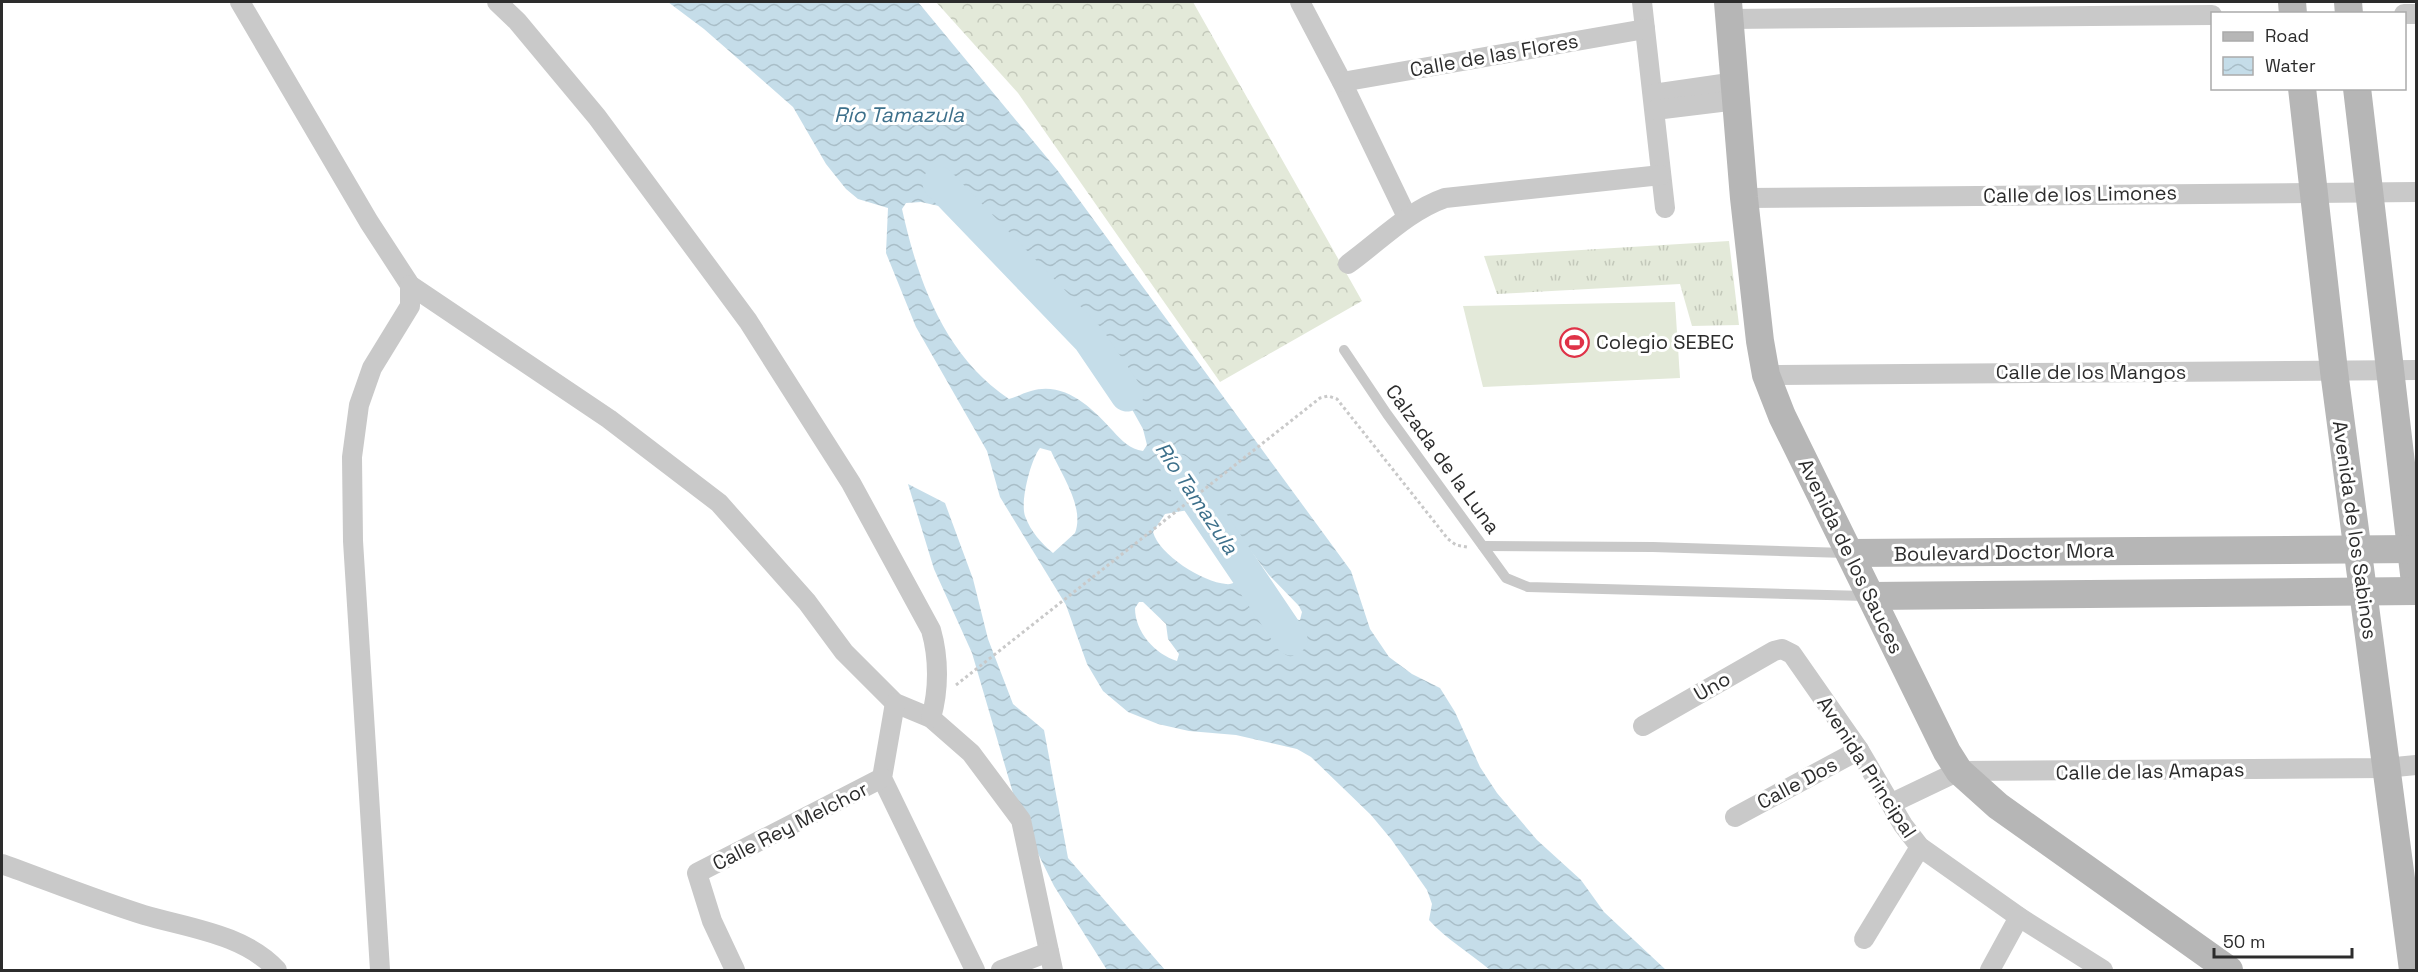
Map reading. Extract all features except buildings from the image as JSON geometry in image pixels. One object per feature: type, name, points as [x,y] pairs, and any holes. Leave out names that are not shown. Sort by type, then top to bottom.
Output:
[{"type":"street","points":[[240,2],[369,222],[410,285],[574,394],[719,503],[807,602],[844,651],[895,703],[931,718],[971,753],[1022,820],[1051,961],[1001,970]]},
{"type":"street","points":[[497,2],[517,21],[597,117],[748,321],[851,483],[931,630],[936,648],[936,701],[931,718]]},
{"type":"street","points":[[1300,2],[1342,82],[1407,217]]},
{"type":"street","points":[[1642,2],[1665,208]]},
{"type":"street","points":[[1729,10],[2211,15]]},
{"type":"street","name":"Avenida de los Sauces","points":[[1729,10],[1744,198],[1766,375],[1772,396],[1947,752],[1959,771],[1998,806],[2229,970]]},
{"type":"street","name":"Calle de las Flores","points":[[1342,82],[1645,29]]},
{"type":"street","name":"Avenida de los Sabinos","points":[[2302,90],[2334,370],[2359,549],[2385,768],[2414,965]]},
{"type":"street","points":[[1871,596],[2416,591],[2403,370],[2369,192],[2357,90]]},
{"type":"street","points":[[1654,102],[1736,91]]},
{"type":"street","points":[[1348,264],[1424,206],[1462,195],[1661,175]]},
{"type":"street","name":"Calle de los Limones","points":[[1744,198],[2416,192]]},
{"type":"street","points":[[380,970],[352,541],[352,458],[359,405],[372,368],[410,306],[410,285]]},
{"type":"street","name":"Calle de los Mangos","points":[[1766,375],[2403,370]]},
{"type":"street","name":"Boulevard Doctor Mora","points":[[1850,553],[2413,549]]},
{"type":"street","name":"Uno","points":[[1643,726],[1774,651],[1782,649]]},
{"type":"street","name":"Avenida Principal","points":[[1782,649],[1792,654],[1859,750],[1903,825],[1920,847],[2019,918],[2103,970]]},
{"type":"street","points":[[895,703],[882,778],[975,970]]},
{"type":"street","name":"Calle Dos","points":[[1734,817],[1859,750]]},
{"type":"street","name":"Calle de las Amapas","points":[[1892,803],[1959,771],[2385,768],[2416,765]]},
{"type":"street","name":"Calle Rey Melchor","points":[[735,970],[712,921],[697,873],[882,778]]},
{"type":"street","points":[[1864,939],[1920,847]]},
{"type":"street","points":[[2,864],[145,915],[189,925],[234,942],[269,962],[277,970]]},
{"type":"street","points":[[1990,970],[2019,918]]},
{"type":"lane","name":"Calzada de la Luna","points":[[1344,350],[1387,414],[1506,578],[1517,585],[1871,596]]},
{"type":"lane","name":"Boulevard Doctor Mora","points":[[1483,546],[1653,547],[1850,553]]},
{"type":"path","points":[[947,693],[1320,398],[1328,396],[1336,399],[1348,411],[1448,539],[1465,547],[1483,546]]},
{"type":"green space","points":[[936,2],[1193,2],[1362,301],[1220,382],[1018,93]]},
{"type":"green space","name":"Colegio SEBEC","points":[[1729,241],[1739,325],[1692,326],[1680,284],[1497,294],[1484,256]]},
{"type":"green space","name":"Colegio SEBEC","points":[[1675,302],[1680,378],[1483,387],[1463,306]]},
{"type":"water","name":"Río Tamazula","points":[[668,2],[918,2],[1058,171],[1351,571],[1370,629],[1389,657],[1412,674],[1440,688],[1455,712],[1480,767],[1497,793],[1537,840],[1581,880],[1604,912],[1666,970],[1490,970],[1450,940],[1429,920],[1432,904],[1427,890],[1391,839],[1371,815],[1311,757],[1297,749],[1236,735],[1189,731],[1158,724],[1128,712],[1103,691],[1087,664],[1066,605],[1000,497],[987,451],[916,327],[886,253],[888,208],[858,199],[846,189],[826,164],[793,107],[704,29]],"holes":[[[921,202],[957,210],[993,222],[1062,302],[1080,327],[1091,336],[1143,429],[1147,445],[1143,451],[1126,444],[1087,406],[1066,393],[1043,389],[1009,399],[987,381],[951,339],[937,315],[916,263],[902,209],[906,203]],[[1040,448],[1051,451],[1077,512],[1075,533],[1053,553],[1033,532],[1025,516],[1024,501],[1027,480]],[[1206,507],[1217,508],[1269,575],[1299,606],[1302,612],[1300,620],[1293,619],[1256,596],[1244,580],[1228,584],[1217,582],[1183,566],[1164,550],[1153,532],[1165,514]],[[1139,602],[1143,602],[1166,624],[1168,639],[1179,654],[1177,661],[1161,653],[1148,641],[1138,625],[1135,608]]]},
{"type":"water","points":[[908,484],[945,503],[973,579],[988,639],[1013,704],[1044,730],[1068,858],[1165,970],[1107,970],[1054,886],[1020,817],[972,653],[934,569]]},
{"type":"waterway","name":"Río Tamazula","points":[[939,183],[1089,339],[1127,395]]},
{"type":"waterway","name":"Río Tamazula","points":[[1177,470],[1291,639]]},
{"type":"place","name":"Colegio SEBEC","points":[[1575,342]]}]
